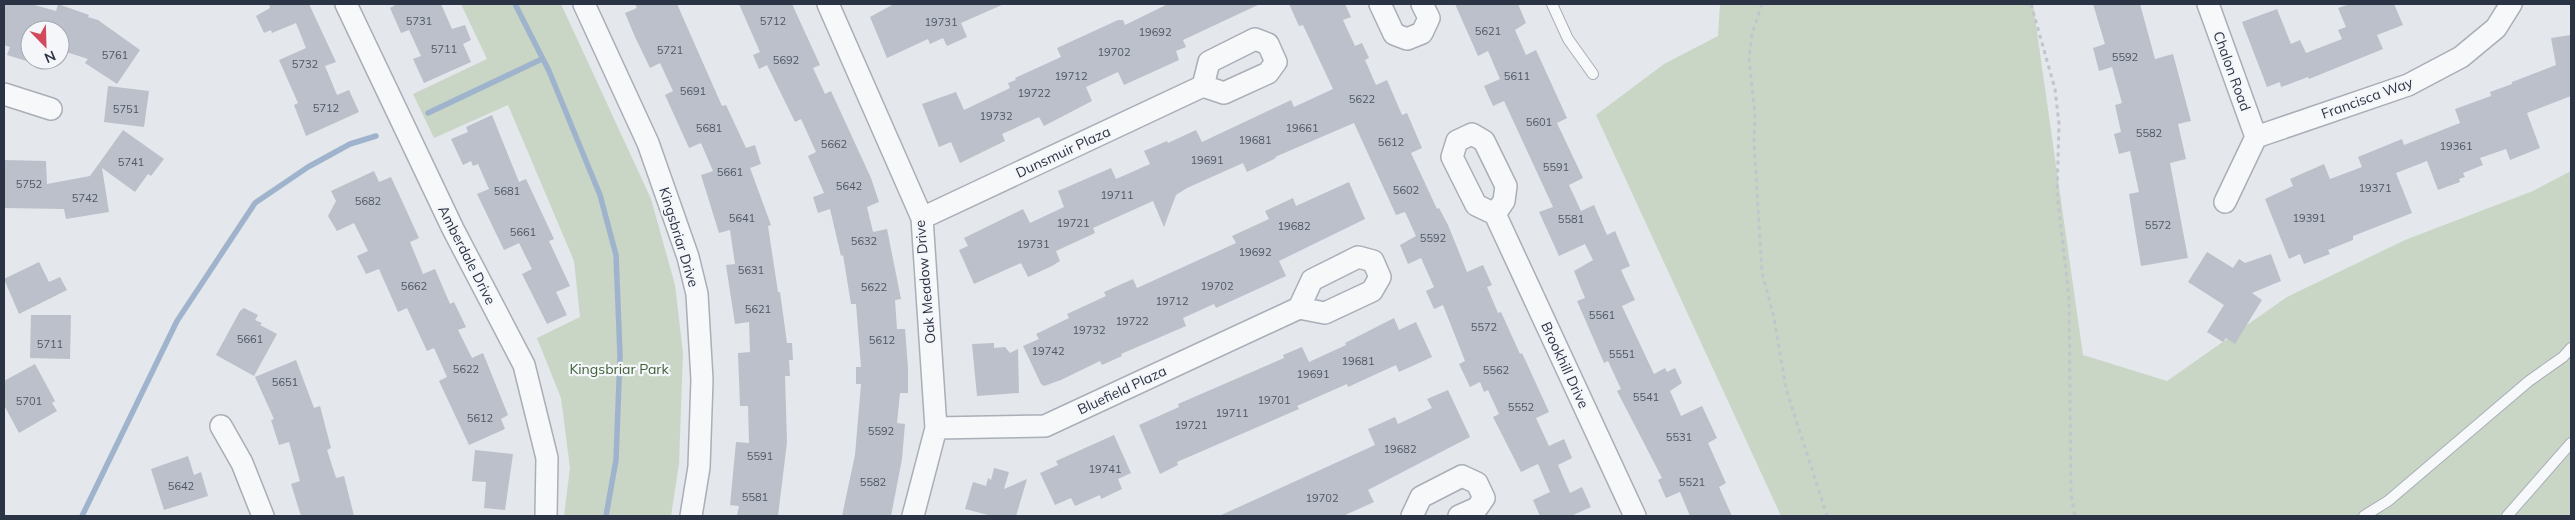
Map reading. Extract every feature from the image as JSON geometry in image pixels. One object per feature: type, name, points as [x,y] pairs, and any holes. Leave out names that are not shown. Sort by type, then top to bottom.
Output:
[{"type":"street","name":"Amberdale Drive","points":[[346,4],[452,229],[524,365],[547,458],[546,516]]},
{"type":"street","name":"Kingsbriar Drive","points":[[584,4],[648,143],[688,257],[697,294],[702,380],[699,467],[690,516]]},
{"type":"street","name":"Oak Meadow Drive","points":[[828,4],[922,218],[936,428],[913,516]]},
{"type":"street","points":[[1380,4],[1394,34],[1407,40],[1422,32],[1429,18],[1422,4]]},
{"type":"street","name":"Chalon Road","points":[[2208,4],[2256,137]]},
{"type":"street","name":"Francisca Way","points":[[2256,137],[2408,85],[2461,57],[2496,28],[2511,4]]},
{"type":"street","name":"Dunsmuir Plaza","points":[[922,218],[1203,86]]},
{"type":"street","points":[[4,94],[51,109]]},
{"type":"street","points":[[2225,202],[2256,137]]},
{"type":"street","name":"Brookhill Drive","points":[[1495,214],[1635,516]]},
{"type":"street","name":"Bluefield Plaza","points":[[936,428],[1045,426],[1299,308]]},
{"type":"street","points":[[221,426],[242,464],[262,516]]},
{"type":"street","points":[[1412,516],[1421,497],[1462,476],[1477,482],[1484,498],[1477,508],[1460,516]]},
{"type":"lane","points":[[1552,4],[1568,39],[1593,74]]},
{"type":"lane","points":[[2364,516],[2388,501],[2529,381],[2563,357],[2571,348]]},
{"type":"lane","points":[[2507,516],[2571,442]]},
{"type":"path","points":[[1762,4],[1752,34],[1749,59],[1755,114],[1754,143],[1762,272],[1774,318],[1786,389],[1828,516]]},
{"type":"path","points":[[2031,4],[2055,89],[2059,124],[2057,193],[2069,297],[2071,495],[2075,516]]},
{"type":"green space","name":"Kingsbriar Park","points":[[461,4],[561,4],[651,199],[675,285],[683,353],[679,464],[671,516],[564,516],[570,468],[561,398],[537,338],[580,317],[574,261],[508,105],[434,138],[413,94],[487,59]]},
{"type":"green space","points":[[1720,4],[2033,4],[2083,355],[2167,381],[2287,297],[2405,240],[2533,191],[2571,171],[2571,516],[1781,516],[1596,115],[1664,64],[1718,36]]},
{"type":"building","points":[[4,4],[31,4],[56,11],[58,4],[98,20],[140,50],[117,84],[85,63],[88,59],[70,53],[70,20],[20,20],[20,59],[7,55],[10,47],[4,45]]},
{"type":"building","points":[[269,4],[309,4],[336,62],[325,66],[337,95],[349,90],[359,112],[306,136],[294,105],[298,103],[279,60],[306,48],[296,23],[272,33],[271,30],[264,33],[256,16],[270,8]]},
{"type":"building","points":[[397,4],[441,4],[452,29],[465,25],[471,40],[463,44],[471,62],[424,83],[413,59],[421,56],[409,30],[401,33],[390,8]]},
{"type":"building","points":[[635,4],[677,4],[722,106],[726,105],[746,148],[755,145],[761,164],[750,168],[771,225],[768,226],[778,292],[780,292],[787,343],[792,343],[793,360],[789,360],[790,376],[785,376],[787,442],[778,516],[737,516],[739,506],[730,505],[736,442],[749,443],[748,406],[740,406],[738,353],[750,352],[749,322],[735,324],[726,265],[735,264],[730,230],[719,233],[701,175],[713,171],[701,143],[689,148],[665,95],[673,91],[660,63],[650,68],[635,37],[625,13],[637,8]]},
{"type":"building","points":[[739,4],[792,4],[820,65],[813,68],[825,94],[831,91],[871,178],[879,202],[867,207],[873,232],[887,229],[901,299],[895,300],[897,329],[905,329],[908,368],[908,393],[900,393],[897,423],[905,424],[902,459],[891,516],[842,516],[855,455],[861,384],[856,384],[856,367],[861,367],[856,304],[851,304],[843,255],[841,256],[830,209],[818,213],[813,197],[824,193],[808,156],[816,152],[801,119],[795,122],[767,65],[759,69],[753,55],[760,52]]},
{"type":"building","points":[[894,4],[1004,4],[961,23],[967,37],[947,46],[943,38],[930,44],[928,39],[887,58],[870,17]]},
{"type":"building","points":[[1168,4],[1260,4],[1183,40],[1186,47],[1176,51],[1179,60],[1124,85],[1118,72],[1086,87],[1092,101],[1044,126],[1039,117],[1002,134],[1005,141],[960,163],[951,142],[939,147],[922,104],[956,92],[964,110],[1010,88],[1008,83],[1016,80],[1015,78],[1061,57],[1057,48],[1118,20],[1123,20],[1125,25]]},
{"type":"building","points":[[1289,4],[1345,4],[1351,17],[1343,20],[1355,46],[1362,43],[1369,58],[1365,60],[1376,85],[1387,80],[1402,115],[1407,113],[1422,148],[1411,153],[1437,209],[1439,208],[1448,225],[1467,272],[1483,265],[1492,285],[1487,287],[1498,313],[1501,312],[1549,412],[1536,418],[1549,446],[1564,439],[1572,458],[1558,465],[1570,493],[1582,487],[1591,507],[1571,516],[1540,516],[1533,500],[1550,492],[1538,464],[1521,472],[1493,417],[1499,414],[1488,390],[1484,392],[1480,382],[1470,387],[1459,364],[1465,361],[1443,305],[1434,309],[1426,291],[1434,287],[1421,258],[1408,264],[1400,245],[1416,236],[1405,212],[1396,215],[1354,123],[1275,157],[1247,172],[1243,163],[1187,188],[1176,195],[1164,227],[1153,201],[1093,228],[1095,233],[1056,251],[1060,261],[1052,266],[1028,277],[1021,263],[974,284],[959,250],[968,246],[964,238],[1023,209],[1030,223],[1064,207],[1058,191],[1111,168],[1116,179],[1150,164],[1144,151],[1167,141],[1168,143],[1196,130],[1202,142],[1291,100],[1294,107],[1333,89],[1303,25],[1299,26]]},
{"type":"building","points":[[1455,4],[1518,4],[1526,23],[1515,30],[1526,55],[1536,50],[1567,118],[1557,123],[1583,178],[1569,185],[1581,211],[1594,205],[1607,235],[1615,231],[1630,266],[1621,270],[1635,300],[1622,306],[1654,374],[1665,368],[1667,372],[1675,368],[1682,383],[1670,391],[1681,416],[1702,406],[1717,438],[1708,443],[1726,483],[1719,487],[1732,516],[1690,516],[1680,492],[1666,498],[1658,480],[1662,478],[1617,391],[1621,389],[1608,361],[1604,363],[1577,301],[1585,298],[1574,271],[1593,260],[1585,244],[1559,256],[1539,212],[1553,207],[1504,101],[1493,106],[1484,86],[1500,79],[1488,51],[1478,56]]},
{"type":"building","points":[[2093,4],[2140,4],[2155,59],[2173,54],[2191,121],[2178,124],[2186,159],[2170,163],[2188,258],[2141,266],[2129,194],[2139,192],[2130,151],[2119,154],[2114,134],[2121,132],[2115,105],[2122,103],[2112,67],[2099,71],[2093,48],[2105,44]]},
{"type":"building","points":[[2350,4],[2394,4],[2403,25],[2377,35],[2383,49],[2309,79],[2308,77],[2281,87],[2280,82],[2267,87],[2242,22],[2277,9],[2291,44],[2300,40],[2306,53],[2342,39],[2338,30],[2346,27],[2338,8]]},
{"type":"building","points":[[2571,35],[2571,96],[2527,113],[2540,148],[2510,160],[2506,149],[2480,158],[2483,165],[2463,173],[2465,177],[2459,179],[2460,182],[2438,190],[2427,161],[2396,173],[2412,213],[2353,236],[2353,240],[2328,250],[2330,254],[2304,264],[2300,254],[2289,259],[2265,199],[2293,186],[2290,179],[2324,164],[2330,179],[2362,167],[2358,157],[2402,139],[2404,145],[2460,123],[2455,109],[2491,96],[2490,92],[2556,65],[2551,38]]},
{"type":"building","points":[[108,86],[149,91],[144,127],[104,122]]},
{"type":"building","points":[[492,115],[519,182],[526,179],[554,239],[549,241],[570,286],[556,292],[567,315],[547,324],[522,274],[532,269],[519,243],[504,250],[477,194],[489,189],[478,164],[473,166],[471,161],[463,165],[451,139],[468,132],[466,127]]},
{"type":"building","points":[[123,130],[164,159],[151,176],[148,174],[135,192],[102,168],[109,212],[66,219],[64,209],[4,208],[4,160],[46,161],[47,184],[90,176]]},
{"type":"building","points":[[374,171],[379,182],[391,177],[419,238],[410,242],[423,274],[435,269],[450,304],[454,302],[466,327],[458,330],[472,358],[483,353],[508,415],[501,419],[505,429],[469,445],[439,381],[447,377],[434,348],[427,351],[407,308],[398,312],[379,269],[366,274],[357,256],[368,251],[354,223],[337,231],[328,216],[336,201],[331,191]]},
{"type":"building","points":[[1349,182],[1365,219],[1279,261],[1286,276],[1216,308],[1214,304],[1183,318],[1186,326],[1121,354],[1122,356],[1102,365],[1100,361],[1061,380],[1044,386],[1041,384],[1023,346],[1039,339],[1036,334],[1069,318],[1067,314],[1106,296],[1104,292],[1133,279],[1137,288],[1236,243],[1232,236],[1269,219],[1265,211],[1293,198],[1296,206]]},
{"type":"building","points":[[2207,252],[2233,268],[2239,259],[2245,263],[2271,254],[2281,281],[2252,293],[2262,300],[2235,344],[2226,338],[2223,342],[2207,332],[2224,305],[2188,282]]},
{"type":"building","points":[[39,262],[49,282],[60,277],[67,290],[19,314],[4,279]]},
{"type":"building","points":[[244,308],[258,315],[255,320],[262,323],[260,325],[277,334],[254,376],[216,355],[240,311]]},
{"type":"building","points":[[31,315],[71,315],[70,359],[30,358]]},
{"type":"building","points":[[1394,318],[1399,330],[1416,322],[1432,357],[1399,372],[1396,365],[1348,387],[1347,384],[1297,406],[1299,409],[1177,462],[1178,465],[1160,474],[1139,425],[1179,407],[1178,404],[1284,358],[1283,355],[1302,347],[1309,362],[1346,345],[1345,343]]},
{"type":"building","points":[[994,343],[994,348],[1005,347],[1010,353],[1018,349],[1019,393],[977,396],[972,344]]},
{"type":"building","points":[[296,360],[314,408],[320,406],[331,448],[327,450],[336,478],[344,476],[354,516],[301,516],[291,484],[300,481],[289,442],[279,445],[271,420],[274,419],[255,377]]},
{"type":"building","points":[[35,364],[55,401],[52,403],[57,411],[19,433],[4,405],[4,381]]},
{"type":"building","points":[[1448,390],[1470,437],[1368,490],[1374,502],[1343,516],[1219,516],[1375,445],[1368,429],[1395,417],[1398,424],[1432,408],[1427,399]]},
{"type":"building","points":[[1114,435],[1131,473],[1118,479],[1122,489],[1101,499],[1100,495],[1075,506],[1071,498],[1055,505],[1040,473],[1058,465],[1056,461]]},
{"type":"building","points":[[475,450],[513,454],[505,510],[484,508],[486,482],[472,481]]},
{"type":"building","points":[[188,456],[194,475],[201,472],[208,496],[164,510],[151,469]]},
{"type":"building","points":[[994,468],[1009,472],[1004,489],[1027,479],[1016,516],[992,516],[965,509],[973,482],[986,486],[988,478],[991,480]]},
{"type":"waterway","points":[[515,4],[549,71],[600,195],[616,255],[620,355],[616,460],[606,516]]},
{"type":"waterway","points":[[428,113],[542,59]]},
{"type":"waterway","points":[[82,516],[177,321],[255,203],[308,167],[350,144],[376,136]]}]
